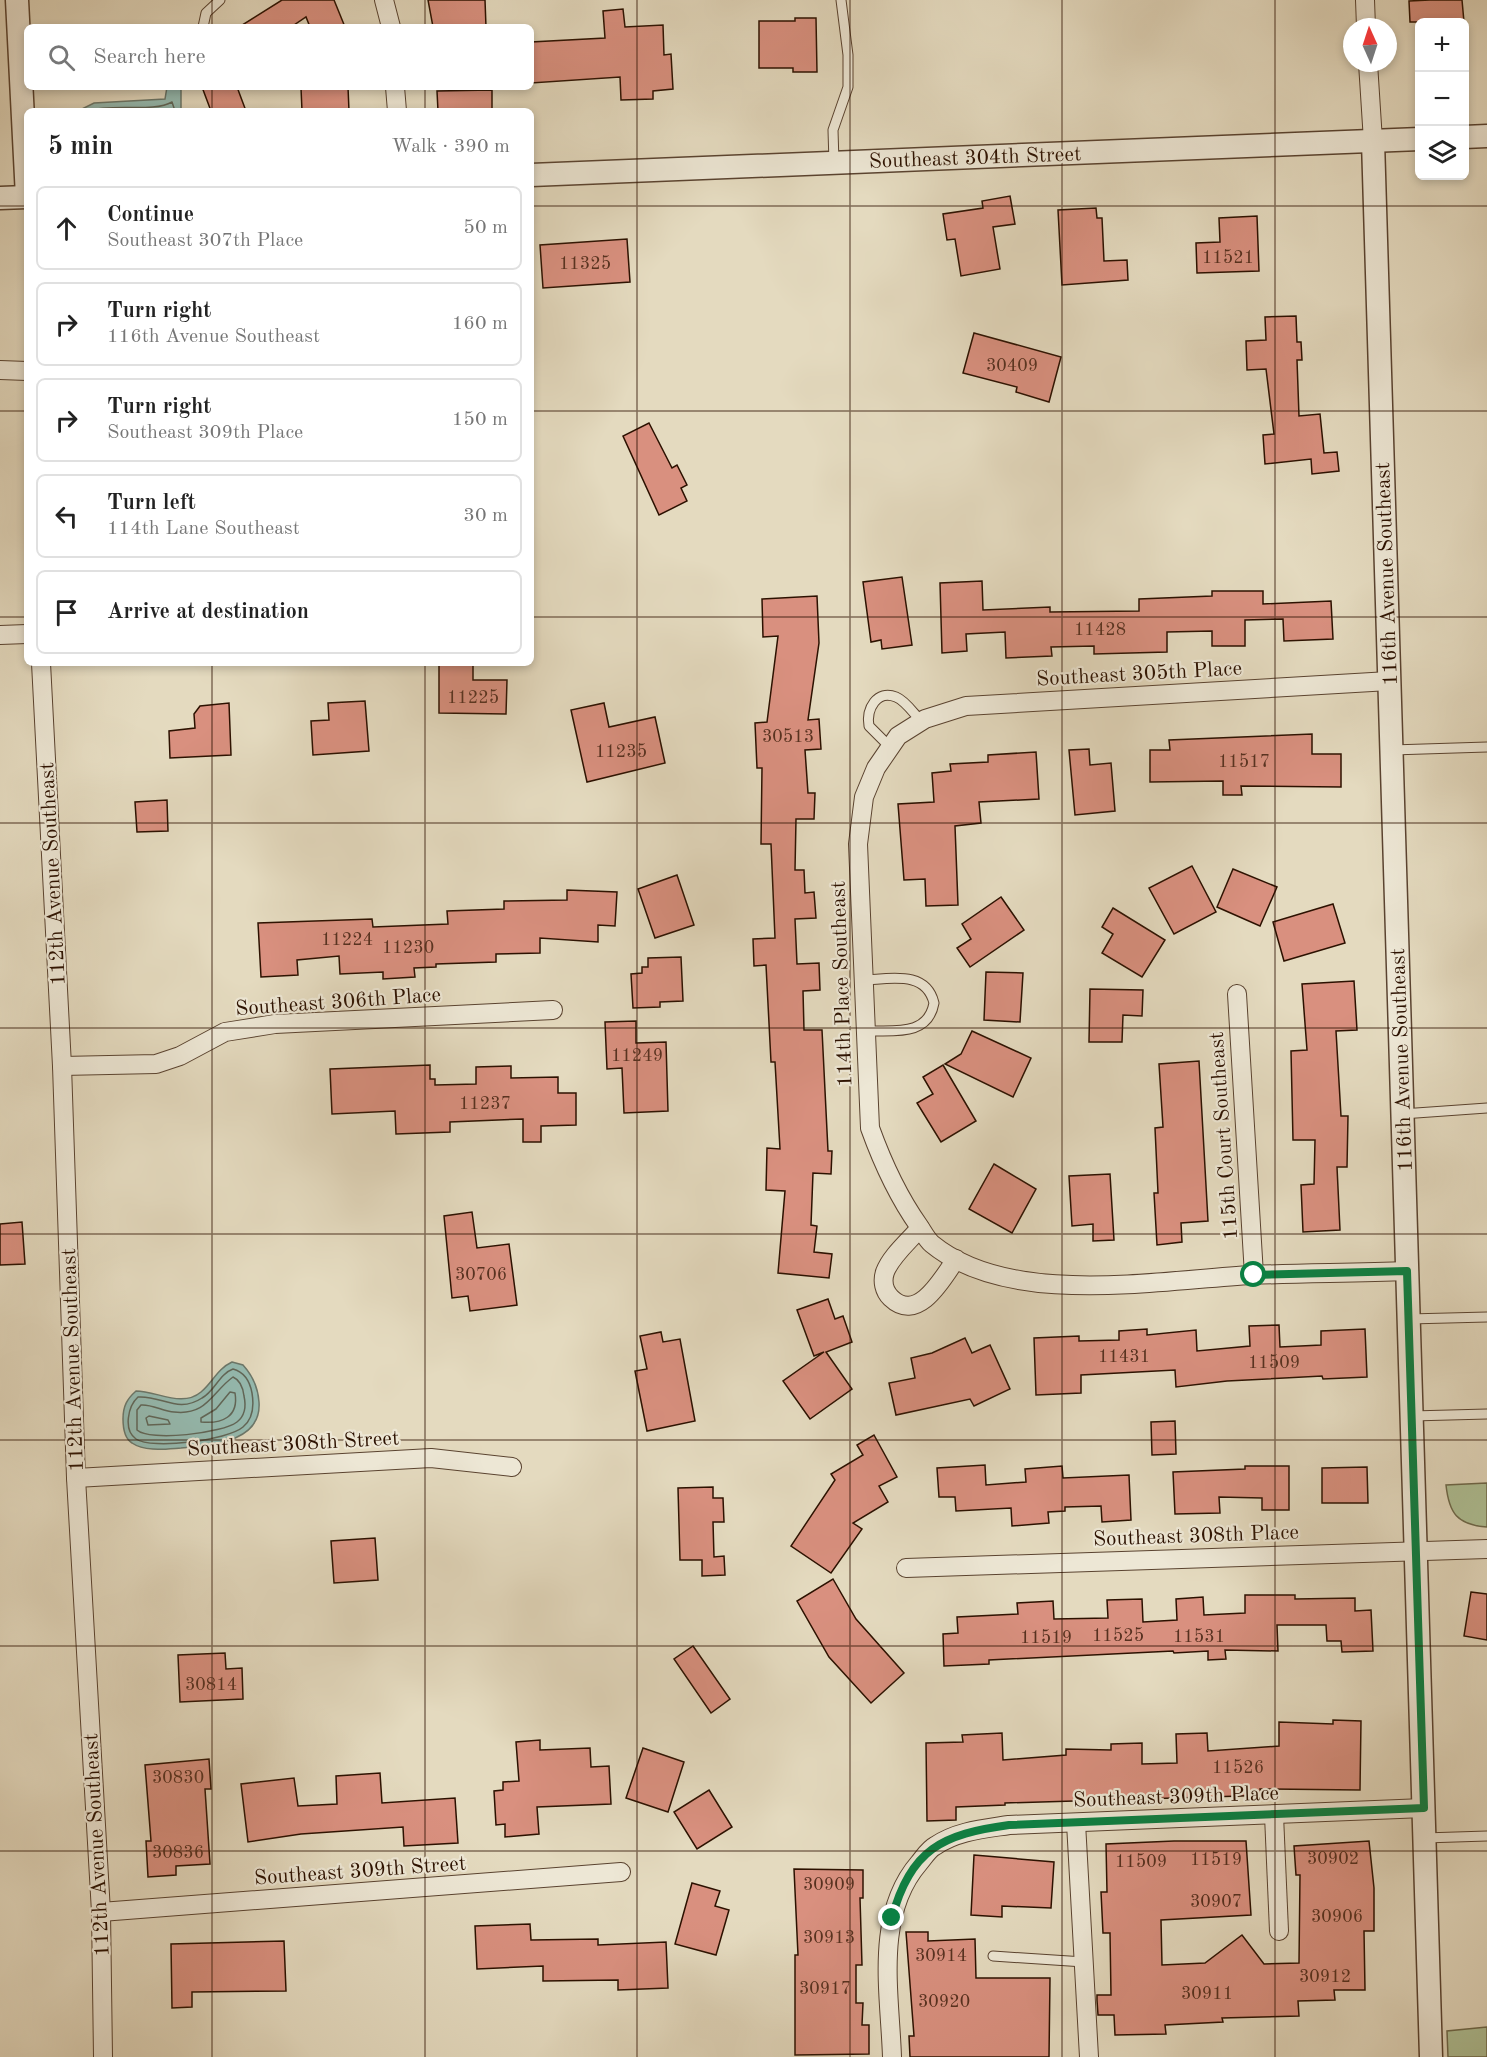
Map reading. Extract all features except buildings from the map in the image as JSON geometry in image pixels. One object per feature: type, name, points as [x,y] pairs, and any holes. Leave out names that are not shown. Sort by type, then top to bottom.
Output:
[{"type":"street","points":[[17,0],[24,138]]},
{"type":"street","points":[[384,0],[390,24]]},
{"type":"street","points":[[1365,0],[1366,18]]},
{"type":"street","name":"116th Avenue Southeast","points":[[1369,72],[1373,141],[1431,2057]]},
{"type":"street","points":[[395,90],[397,108]]},
{"type":"street","points":[[1469,137],[1487,136]]},
{"type":"street","name":"Southeast 304th Street","points":[[534,175],[1415,139]]},
{"type":"street","points":[[0,198],[24,197]]},
{"type":"street","points":[[0,370],[24,371]]},
{"type":"street","points":[[0,635],[24,634]]},
{"type":"street","name":"112th Avenue Southeast","points":[[41,666],[62,1066],[76,1478],[101,1912],[103,2057]]},
{"type":"street","name":"Southeast 305th Place","points":[[894,741],[921,721],[966,706],[1389,681]]},
{"type":"street","name":"114th Place Southeast","points":[[894,741],[876,768],[864,797],[858,844],[870,1128],[886,1172],[920,1227],[931,1243],[956,1259]]},
{"type":"street","name":"115th Court Southeast","points":[[1237,994],[1254,1275]]},
{"type":"street","name":"Southeast 306th Place","points":[[62,1066],[156,1064],[180,1056],[225,1032],[275,1024],[553,1010]]},
{"type":"street","points":[[920,1227],[888,1265],[884,1275],[887,1294],[904,1305],[923,1302],[956,1259],[1000,1277],[1065,1286],[1254,1275],[1407,1271]]},
{"type":"street","name":"Southeast 308th Street","points":[[76,1478],[431,1458],[512,1467]]},
{"type":"street","name":"Southeast 308th Place","points":[[906,1568],[1487,1549]]},
{"type":"street","name":"Southeast 309th Place","points":[[892,2057],[888,1946],[892,1918],[898,1898],[911,1872],[933,1846],[969,1831],[1009,1825],[1424,1808]]},
{"type":"street","points":[[1274,1815],[1279,1930]]},
{"type":"street","points":[[1076,1823],[1089,2057]]},
{"type":"street","name":"Southeast 309th Street","points":[[101,1912],[621,1872]]},
{"type":"lane","points":[[204,24],[206,13],[220,0]]},
{"type":"lane","points":[[834,163],[833,130],[849,87],[848,56],[841,0]]},
{"type":"lane","points":[[894,741],[869,726],[869,709],[873,702],[880,697],[896,697],[921,721]]},
{"type":"lane","points":[[1392,750],[1487,747]]},
{"type":"lane","points":[[864,980],[917,980],[932,994],[934,1003],[927,1021],[919,1027],[866,1030]]},
{"type":"lane","points":[[1402,1113],[1487,1108]]},
{"type":"lane","points":[[1409,1319],[1487,1317]]},
{"type":"lane","points":[[1412,1416],[1487,1414]]},
{"type":"lane","points":[[1425,1838],[1487,1836]]},
{"type":"lane","points":[[993,1956],[1084,1962]]},
{"type":"green space","points":[[1487,1483],[1487,1527],[1468,1524],[1456,1516],[1449,1503],[1446,1485]]},
{"type":"green space","points":[[1487,2027],[1487,2057],[1448,2057],[1447,2031]]},
{"type":"water","points":[[166,90],[181,90],[181,108],[84,108],[94,103],[165,99]]},
{"type":"water","points":[[232,1362],[243,1365],[247,1369],[254,1382],[259,1402],[258,1416],[243,1434],[219,1443],[162,1449],[143,1448],[127,1438],[123,1426],[124,1410],[128,1400],[136,1391],[178,1399],[194,1397]]},
{"type":"route","points":[[892,1918],[898,1898],[911,1872],[933,1846],[969,1831],[1009,1825],[1424,1808],[1407,1271],[1254,1275]]}]
